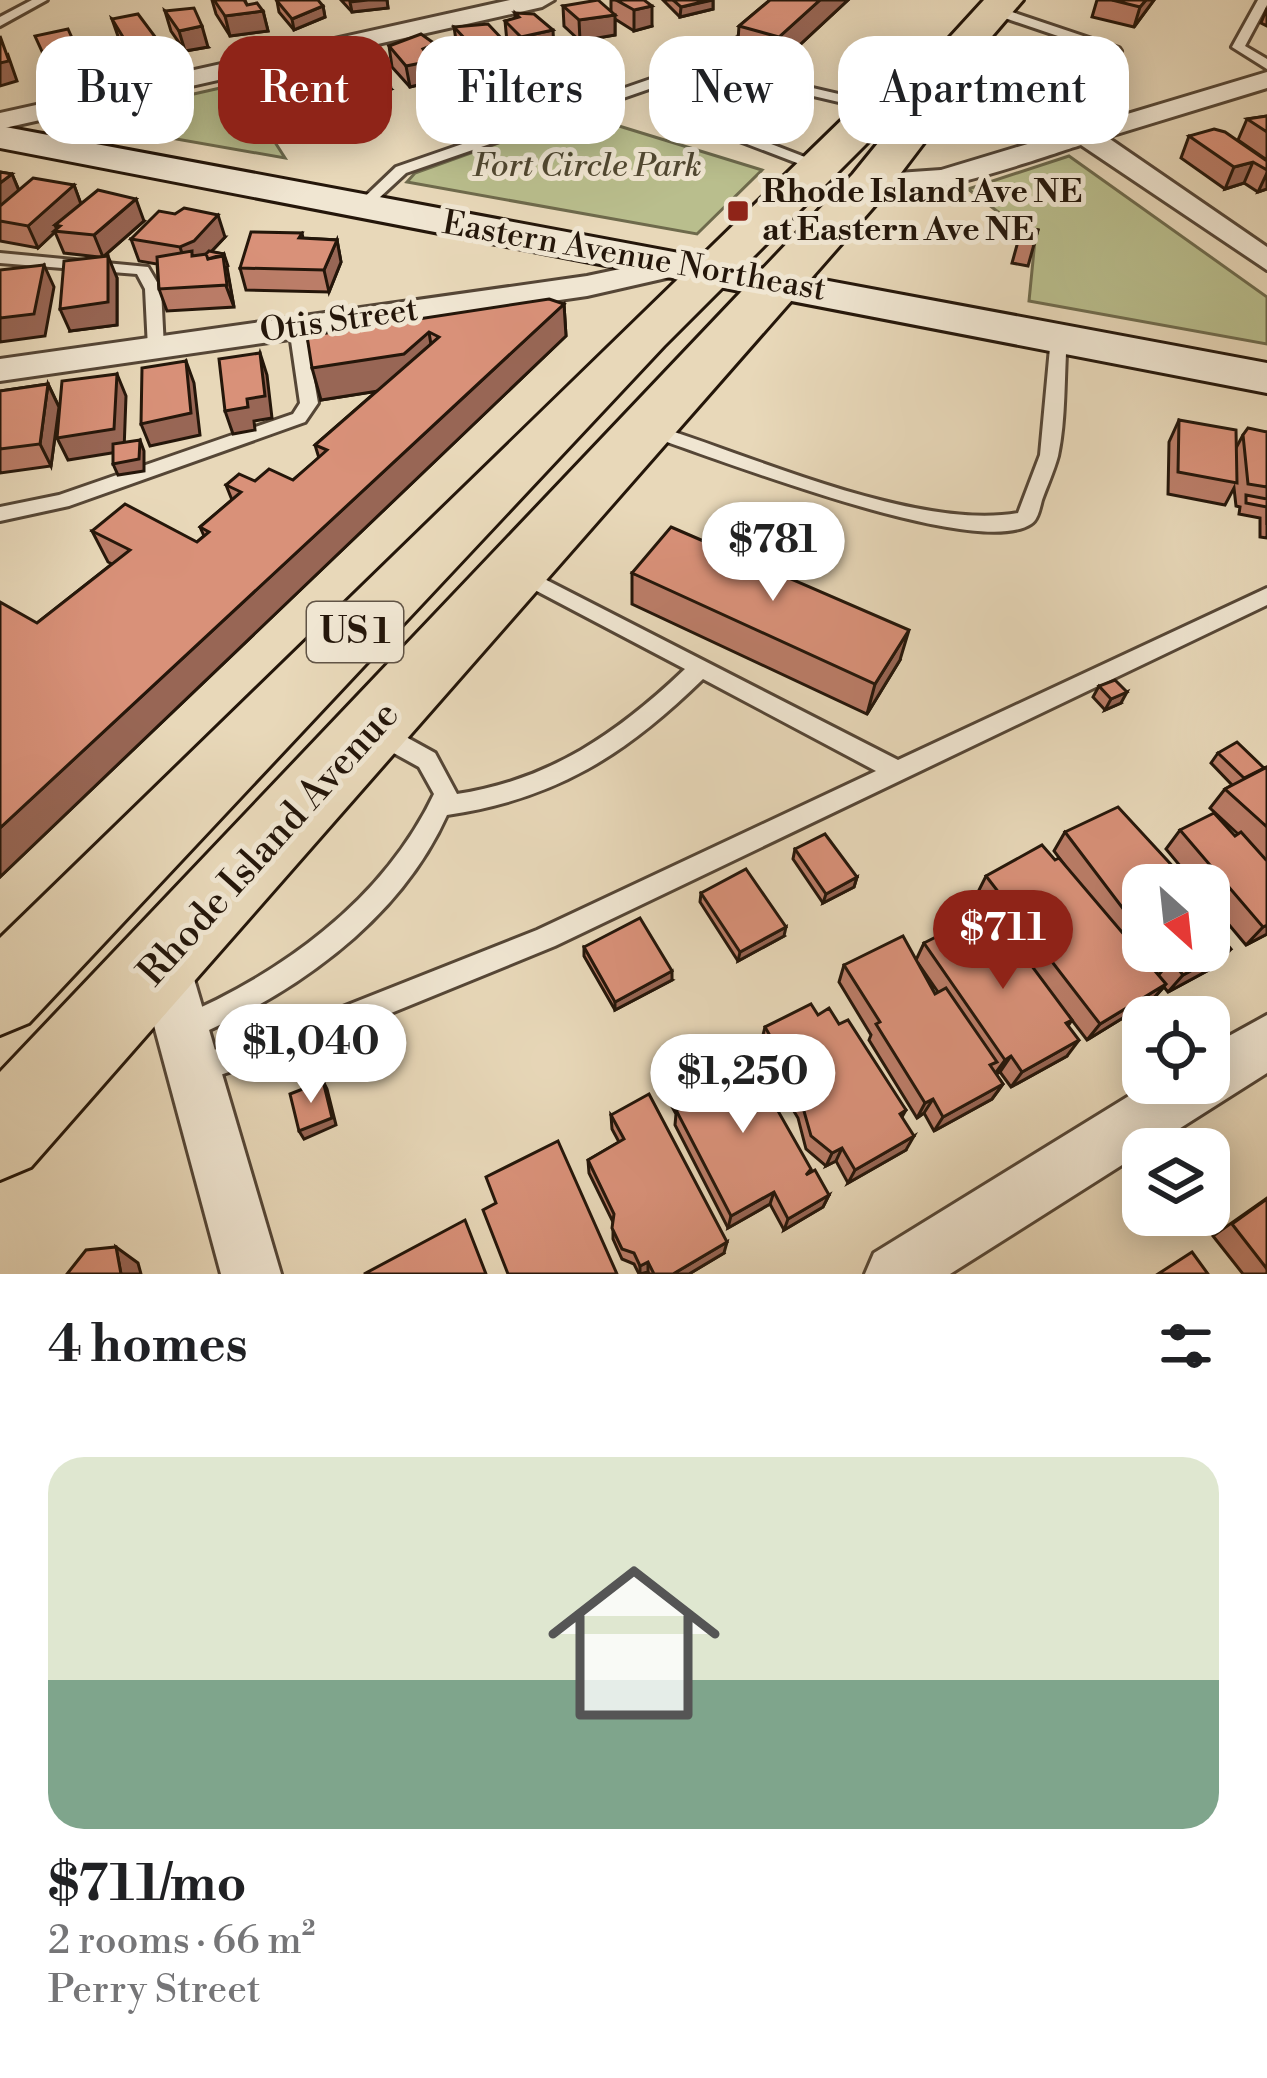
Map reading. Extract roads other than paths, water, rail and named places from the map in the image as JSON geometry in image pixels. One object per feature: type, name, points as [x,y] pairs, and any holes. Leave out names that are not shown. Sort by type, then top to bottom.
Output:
[{"type":"main road","name":"US 1","points":[[971,36],[999,5]]},
{"type":"main road","name":"Eastern Avenue Northeast","points":[[0,137],[1267,377]]},
{"type":"main road","name":"US 1","points":[[695,269],[841,144]]},
{"type":"main road","name":"US 1","points":[[778,283],[901,144]]},
{"type":"main road","name":"Rhode Island Avenue","points":[[0,995],[695,269]]},
{"type":"main road","name":"Rhode Island Avenue","points":[[0,1136],[179,1020],[372,730],[778,283]]},
{"type":"street","points":[[0,121],[542,0]]},
{"type":"street","points":[[1129,121],[1267,80]]},
{"type":"street","points":[[869,184],[943,178],[1054,144]]},
{"type":"street","points":[[1097,144],[1267,261]]},
{"type":"street","name":"Otis Street","points":[[0,370],[695,269]]},
{"type":"street","points":[[179,1020],[250,1274]]},
{"type":"street","points":[[1230,1065],[1267,1042]]},
{"type":"street","points":[[895,1274],[1167,1104]]},
{"type":"lane","points":[[0,22],[41,0]]},
{"type":"lane","points":[[362,207],[401,170],[702,66],[728,52],[790,0]]},
{"type":"lane","points":[[1264,0],[1238,47],[1267,65]]},
{"type":"lane","points":[[999,5],[1077,36]]},
{"type":"lane","points":[[818,167],[767,152],[679,113],[682,93],[731,74],[838,100]]},
{"type":"lane","points":[[0,258],[142,271],[153,289],[156,347]]},
{"type":"lane","points":[[0,514],[62,501],[299,418],[309,403],[297,327]]},
{"type":"lane","points":[[646,428],[890,508],[977,527],[1007,527],[1026,519],[1049,455],[1059,337]]},
{"type":"lane","points":[[516,571],[898,771]]},
{"type":"lane","points":[[179,1020],[325,1027],[546,938],[1267,596]]},
{"type":"lane","points":[[442,806],[495,800],[565,774],[640,728],[701,667]]},
{"type":"lane","points":[[179,1020],[233,1006],[315,954],[392,878],[436,826],[446,793],[436,770],[372,730]]},
{"type":"place","name":"Rhode Island Ave NE at Eastern Ave NE","points":[[738,211]]},
{"type":"park label","name":"Fort Circle Park","points":[[587,166]]}]
